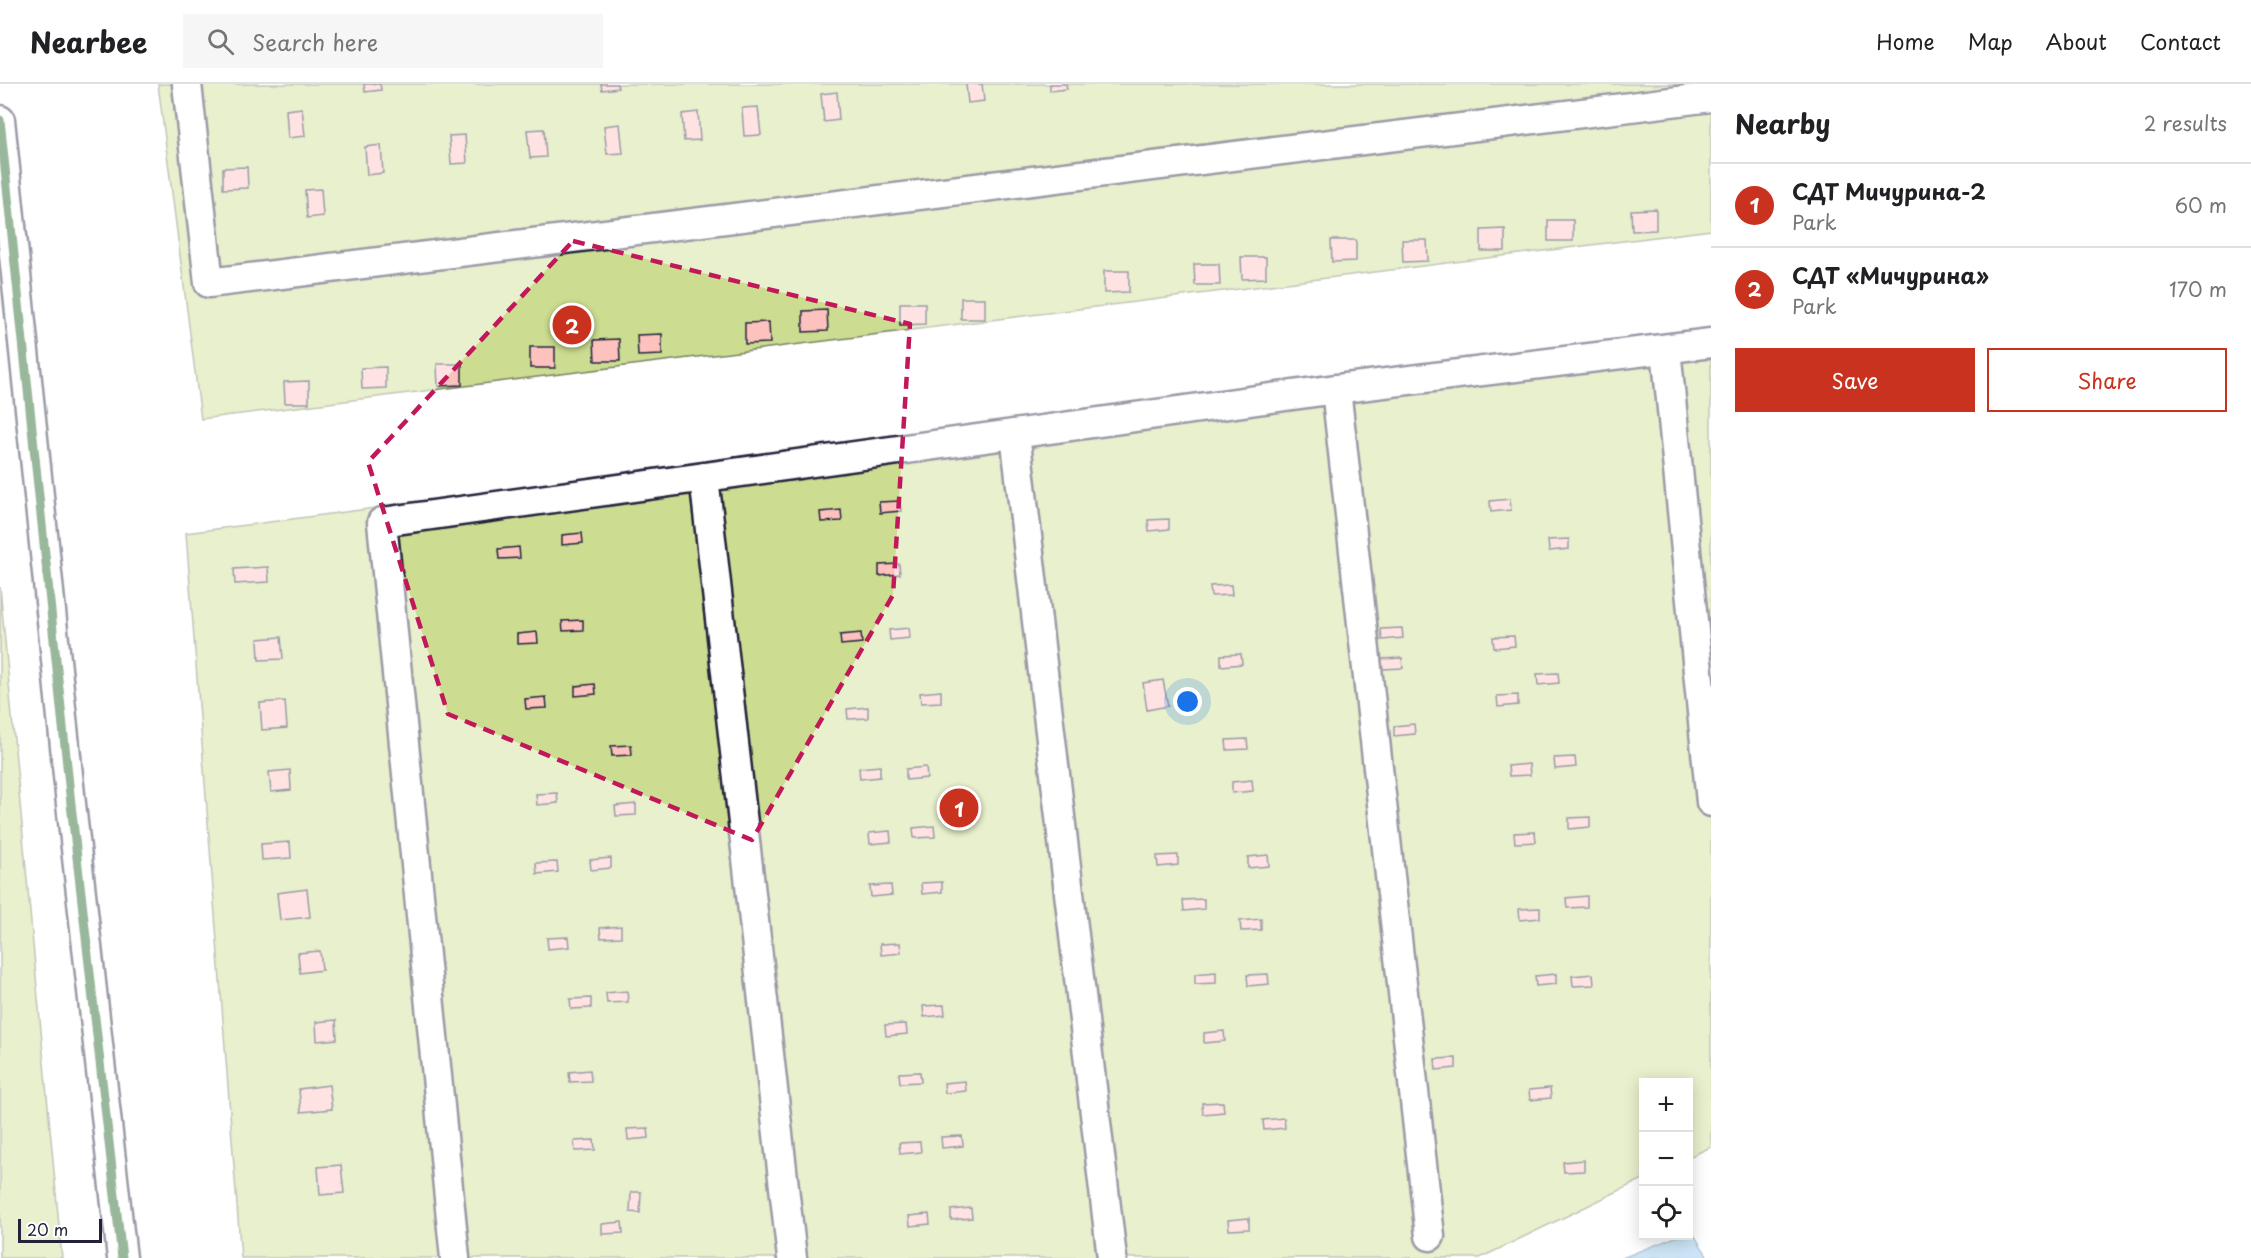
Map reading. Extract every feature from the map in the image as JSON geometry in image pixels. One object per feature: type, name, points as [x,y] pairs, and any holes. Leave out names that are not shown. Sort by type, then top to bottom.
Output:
[{"type":"street","points":[[187,84],[209,283],[1711,97]]},
{"type":"street","points":[[0,127],[71,804],[122,1258]]},
{"type":"street","points":[[455,1258],[382,522],[1336,389],[1711,343]]},
{"type":"street","points":[[1666,349],[1711,802]]},
{"type":"street","points":[[1336,389],[1430,1236]]},
{"type":"street","points":[[1015,434],[1112,1258]]},
{"type":"street","points":[[704,477],[792,1258]]},
{"type":"highlighted area","points":[[573,241],[910,324],[893,595],[752,840],[448,714],[368,462]]},
{"type":"green space","points":[[158,84],[1711,84],[1711,230],[201,419]]},
{"type":"green space","points":[[1711,331],[1711,1147],[1693,1155],[1693,1078],[1639,1078],[1639,1181],[1480,1258],[241,1258],[186,533]]},
{"type":"green space","points":[[0,587],[62,1258],[0,1258]]},
{"type":"water","points":[[1693,1233],[1708,1257],[1622,1258],[1668,1240],[1693,1240]]},
{"type":"building","points":[[364,84],[380,84],[381,90],[365,92]]},
{"type":"building","points":[[601,84],[617,84],[618,88],[602,90]]},
{"type":"building","points":[[966,84],[982,84],[984,101],[968,103]]},
{"type":"building","points":[[1050,84],[1066,84],[1067,89],[1050,91]]},
{"type":"building","points":[[837,92],[839,120],[824,122],[821,94]]},
{"type":"building","points":[[758,107],[761,135],[744,136],[742,108]]},
{"type":"building","points":[[302,108],[305,136],[288,138],[286,110]]},
{"type":"building","points":[[698,112],[700,140],[684,141],[682,114]]},
{"type":"building","points":[[620,124],[623,153],[607,154],[604,126]]},
{"type":"building","points":[[544,129],[546,157],[530,158],[527,130]]},
{"type":"building","points":[[465,135],[467,163],[451,164],[449,136]]},
{"type":"building","points":[[381,145],[383,173],[367,175],[365,147]]},
{"type":"building","points":[[247,167],[248,188],[223,189],[223,168]]},
{"type":"building","points":[[321,189],[323,216],[307,218],[305,190]]},
{"type":"building","points":[[1656,209],[1656,230],[1632,231],[1631,210]]},
{"type":"building","points":[[1548,220],[1573,220],[1573,241],[1548,241]]},
{"type":"building","points":[[1505,229],[1505,251],[1481,251],[1481,230]]},
{"type":"building","points":[[1331,240],[1356,240],[1356,261],[1332,262]]},
{"type":"building","points":[[1402,240],[1427,240],[1428,261],[1403,262]]},
{"type":"building","points":[[1241,257],[1266,257],[1266,278],[1242,279]]},
{"type":"building","points":[[1194,264],[1219,264],[1220,285],[1195,285]]},
{"type":"building","points":[[1104,271],[1129,271],[1129,292],[1104,293]]},
{"type":"building","points":[[961,298],[985,298],[985,319],[961,319]]},
{"type":"building","points":[[900,303],[925,303],[925,324],[900,325]]},
{"type":"building","points":[[827,310],[828,331],[803,332],[803,311]]},
{"type":"building","points":[[769,322],[770,343],[745,344],[745,323]]},
{"type":"building","points":[[662,334],[662,355],[638,356],[637,335]]},
{"type":"building","points":[[619,339],[620,361],[595,361],[594,340]]},
{"type":"building","points":[[530,347],[555,347],[555,368],[530,368]]},
{"type":"building","points":[[437,364],[462,364],[462,385],[438,386]]},
{"type":"building","points":[[386,367],[386,388],[362,389],[361,368]]},
{"type":"building","points":[[309,381],[309,403],[285,403],[284,382]]},
{"type":"building","points":[[1510,499],[1511,510],[1491,512],[1490,501]]},
{"type":"building","points":[[900,501],[901,511],[880,513],[879,502]]},
{"type":"building","points":[[841,510],[842,521],[821,522],[820,512]]},
{"type":"building","points":[[1169,519],[1169,529],[1149,531],[1148,520]]},
{"type":"building","points":[[582,533],[583,543],[562,545],[562,535]]},
{"type":"building","points":[[1569,539],[1569,549],[1549,551],[1548,540]]},
{"type":"building","points":[[519,547],[520,558],[499,559],[498,549]]},
{"type":"building","points":[[899,564],[900,574],[879,576],[879,565]]},
{"type":"building","points":[[268,567],[269,582],[235,584],[234,569]]},
{"type":"building","points":[[1231,585],[1232,595],[1211,596],[1210,586]]},
{"type":"building","points":[[583,620],[583,630],[563,631],[562,621]]},
{"type":"building","points":[[909,628],[910,638],[890,640],[889,630]]},
{"type":"building","points":[[1402,628],[1403,638],[1382,640],[1381,629]]},
{"type":"building","points":[[537,632],[538,643],[517,644],[517,634]]},
{"type":"building","points":[[861,633],[862,643],[841,645],[840,635]]},
{"type":"building","points":[[1514,636],[1515,646],[1494,648],[1493,637]]},
{"type":"building","points":[[281,637],[283,659],[259,660],[258,639]]},
{"type":"building","points":[[1241,654],[1242,664],[1221,666],[1221,655]]},
{"type":"building","points":[[1402,658],[1403,668],[1382,669],[1381,659]]},
{"type":"building","points":[[1558,673],[1559,683],[1538,685],[1537,674]]},
{"type":"building","points":[[1163,680],[1168,706],[1147,710],[1143,683]]},
{"type":"building","points":[[595,684],[596,694],[575,696],[575,686]]},
{"type":"building","points":[[941,691],[941,702],[921,703],[920,693]]},
{"type":"building","points":[[1518,695],[1518,705],[1498,707],[1497,696]]},
{"type":"building","points":[[546,697],[547,708],[526,709],[525,699]]},
{"type":"building","points":[[285,701],[287,728],[262,730],[260,703]]},
{"type":"building","points":[[868,707],[868,718],[848,719],[847,709]]},
{"type":"building","points":[[1414,724],[1415,734],[1394,736],[1394,726]]},
{"type":"building","points":[[1247,739],[1248,749],[1227,750],[1226,740]]},
{"type":"building","points":[[631,745],[632,755],[612,756],[611,746]]},
{"type":"building","points":[[1575,757],[1576,767],[1555,769],[1554,758]]},
{"type":"building","points":[[1529,764],[1530,775],[1509,776],[1508,766]]},
{"type":"building","points":[[880,766],[880,777],[860,779],[859,768]]},
{"type":"building","points":[[926,767],[927,778],[906,780],[906,769]]},
{"type":"building","points":[[290,770],[291,790],[271,792],[269,772]]},
{"type":"building","points":[[1252,780],[1253,791],[1232,793],[1232,782]]},
{"type":"building","points":[[557,793],[558,803],[537,805],[536,794]]},
{"type":"building","points":[[636,804],[636,815],[616,816],[615,806]]},
{"type":"building","points":[[1590,817],[1590,827],[1569,829],[1569,818]]},
{"type":"building","points":[[934,826],[935,837],[914,838],[913,828]]},
{"type":"building","points":[[890,831],[891,842],[870,844],[869,833]]},
{"type":"building","points":[[1535,832],[1536,842],[1515,843],[1514,833]]},
{"type":"building","points":[[290,842],[291,858],[262,860],[261,844]]},
{"type":"building","points":[[1178,855],[1178,865],[1158,867],[1157,856]]},
{"type":"building","points":[[1268,855],[1269,866],[1248,868],[1248,857]]},
{"type":"building","points":[[611,858],[611,868],[591,870],[590,860]]},
{"type":"building","points":[[557,862],[558,872],[537,874],[536,863]]},
{"type":"building","points":[[942,882],[942,892],[922,894],[921,883]]},
{"type":"building","points":[[891,885],[892,895],[871,897],[870,886]]},
{"type":"building","points":[[307,889],[310,917],[280,920],[277,893]]},
{"type":"building","points":[[1587,896],[1587,907],[1567,908],[1566,898]]},
{"type":"building","points":[[1204,899],[1204,909],[1184,911],[1183,900]]},
{"type":"building","points":[[1540,908],[1540,918],[1520,920],[1519,909]]},
{"type":"building","points":[[1261,919],[1261,930],[1241,931],[1240,921]]},
{"type":"building","points":[[621,926],[621,937],[601,938],[600,928]]},
{"type":"building","points":[[568,937],[569,947],[548,949],[547,938]]},
{"type":"building","points":[[900,943],[901,953],[881,955],[880,944]]},
{"type":"building","points":[[320,951],[322,970],[300,973],[298,953]]},
{"type":"building","points":[[1216,972],[1216,983],[1195,984],[1195,974]]},
{"type":"building","points":[[1268,974],[1269,984],[1248,986],[1247,975]]},
{"type":"building","points":[[1556,974],[1556,984],[1536,986],[1535,976]]},
{"type":"building","points":[[1593,974],[1594,985],[1573,986],[1572,976]]},
{"type":"building","points":[[627,991],[628,1002],[607,1003],[606,993]]},
{"type":"building","points":[[591,998],[591,1008],[571,1009],[570,999]]},
{"type":"building","points":[[944,1005],[945,1015],[924,1017],[923,1006]]},
{"type":"building","points":[[336,1020],[337,1039],[317,1041],[316,1022]]},
{"type":"building","points":[[906,1024],[907,1034],[886,1036],[885,1025]]},
{"type":"building","points":[[1224,1031],[1225,1041],[1204,1043],[1204,1033]]},
{"type":"building","points":[[1456,1058],[1456,1068],[1436,1070],[1435,1059]]},
{"type":"building","points":[[590,1070],[591,1081],[570,1082],[569,1072]]},
{"type":"building","points":[[920,1072],[921,1082],[900,1083],[899,1073]]},
{"type":"building","points":[[965,1081],[966,1091],[945,1093],[944,1083]]},
{"type":"building","points":[[329,1085],[332,1109],[301,1112],[299,1089]]},
{"type":"building","points":[[1550,1088],[1551,1098],[1530,1100],[1529,1090]]},
{"type":"building","points":[[1223,1102],[1224,1112],[1203,1114],[1202,1103]]},
{"type":"building","points":[[1284,1118],[1285,1128],[1264,1130],[1263,1120]]},
{"type":"building","points":[[648,1128],[649,1138],[628,1140],[627,1129]]},
{"type":"building","points":[[962,1136],[963,1146],[942,1148],[941,1137]]},
{"type":"building","points":[[594,1140],[595,1150],[575,1151],[574,1141]]},
{"type":"building","points":[[920,1142],[921,1152],[900,1154],[899,1143]]},
{"type":"building","points":[[1584,1160],[1584,1171],[1564,1172],[1563,1162]]},
{"type":"building","points":[[341,1165],[344,1193],[320,1195],[318,1167]]},
{"type":"building","points":[[631,1192],[641,1192],[640,1213],[630,1212]]},
{"type":"building","points":[[971,1208],[972,1218],[951,1220],[951,1210]]},
{"type":"building","points":[[929,1214],[930,1224],[910,1226],[909,1216]]},
{"type":"building","points":[[1249,1218],[1249,1229],[1229,1230],[1228,1220]]},
{"type":"building","points":[[622,1222],[623,1233],[602,1234],[602,1224]]},
{"type":"cycle path","points":[[0,120],[71,804],[122,1258]]},
{"type":"place","name":"СДТ «Мичурина»","points":[[572,325]]},
{"type":"place","name":"СДТ Мичурина-2","points":[[959,808]]}]
